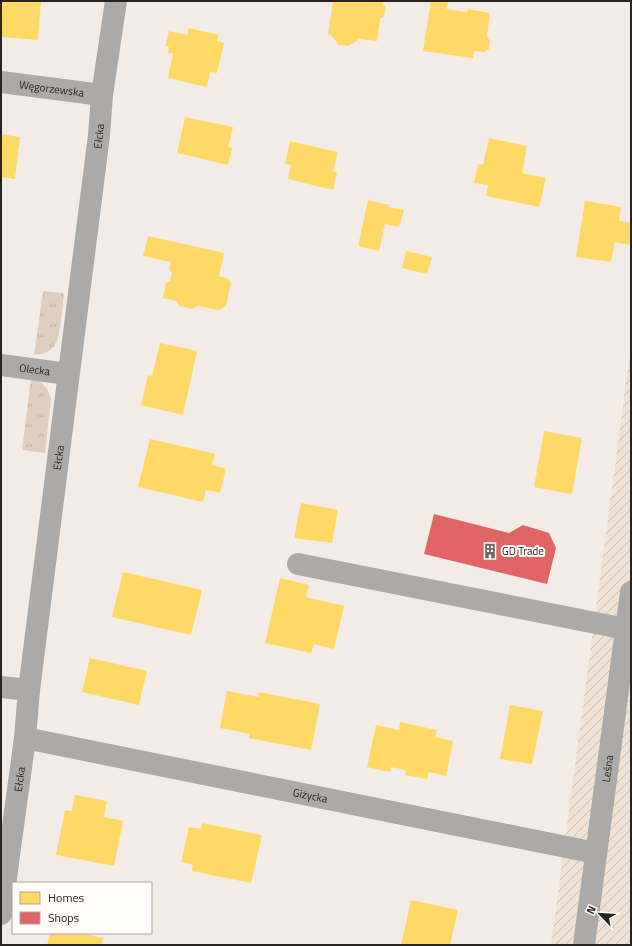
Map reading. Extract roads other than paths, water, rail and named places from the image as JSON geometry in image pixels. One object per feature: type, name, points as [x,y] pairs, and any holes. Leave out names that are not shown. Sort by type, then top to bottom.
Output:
[{"type":"street","name":"Ełcka","points":[[1,914],[25,738],[29,690],[102,95],[116,1]]},
{"type":"street","name":"Węgorzewska","points":[[1,82],[102,95]]},
{"type":"street","name":"Olecka","points":[[1,365],[68,374]]},
{"type":"street","points":[[298,564],[626,629]]},
{"type":"street","name":"Leśna","points":[[584,945],[631,592]]},
{"type":"street","points":[[1,687],[29,690]]},
{"type":"street","name":"Giżycka","points":[[25,738],[596,853]]},
{"type":"place","name":"GD Trade","points":[[490,551]]}]
